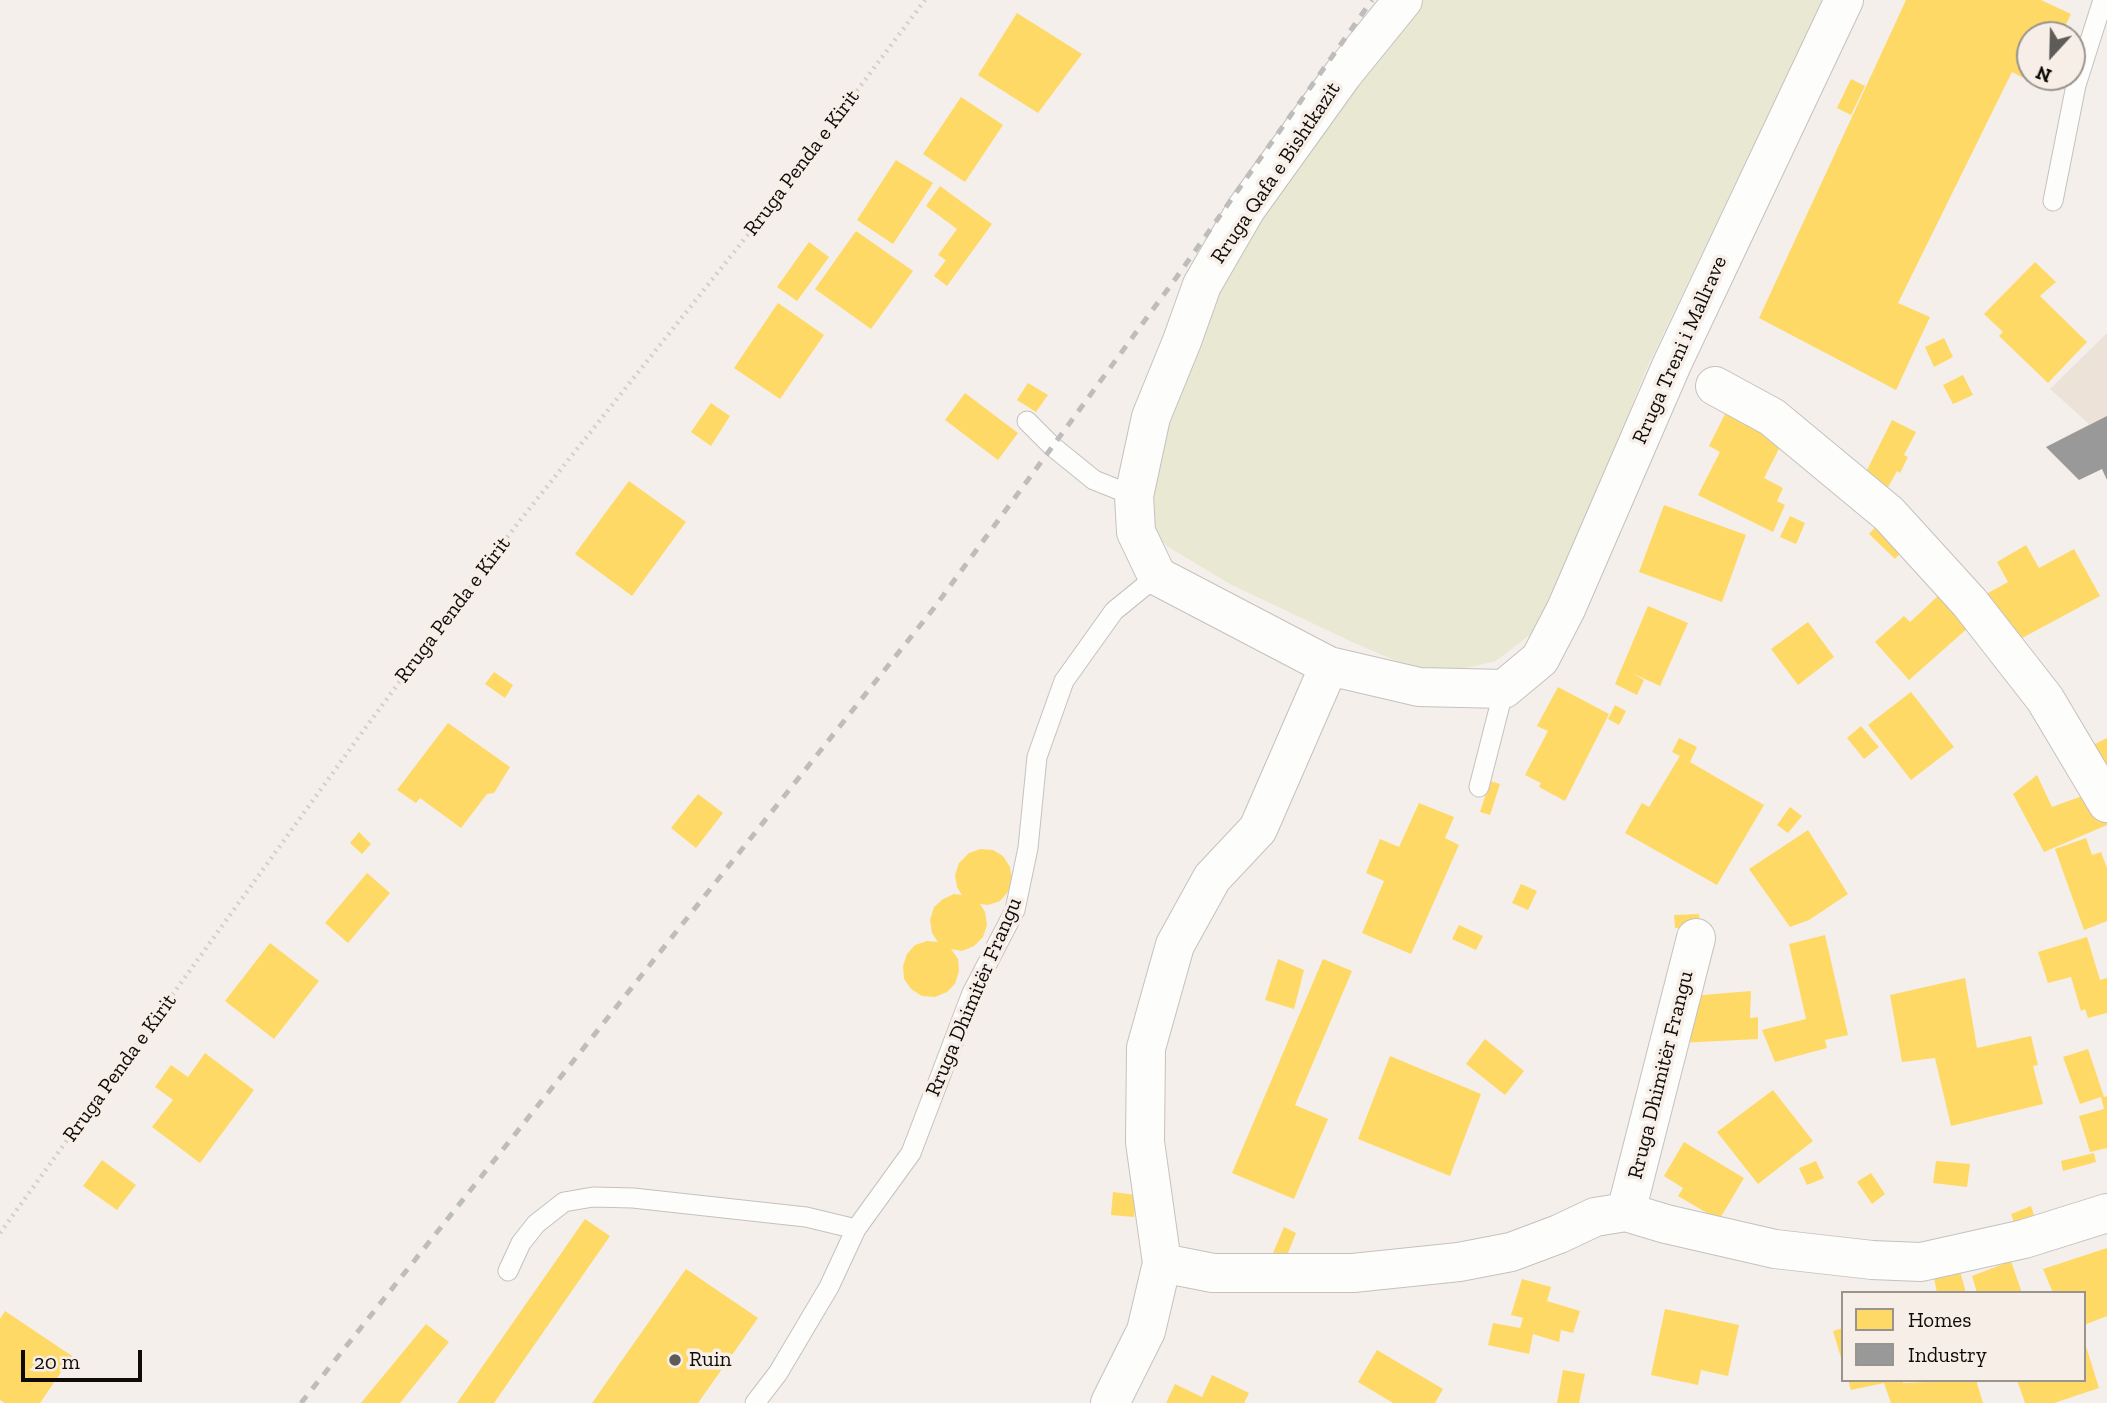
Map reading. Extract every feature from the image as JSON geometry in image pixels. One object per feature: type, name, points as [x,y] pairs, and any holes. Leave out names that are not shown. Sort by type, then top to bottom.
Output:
[{"type":"street","name":"Rruga Qafa e Bishtkazit","points":[[1157,576],[1136,532],[1133,496],[1151,417],[1202,285],[1246,209],[1343,74],[1403,0]]},
{"type":"street","name":"Rruga Treni i Mallrave","points":[[1504,690],[1540,659],[1566,609],[1672,364],[1844,0]]},
{"type":"street","points":[[1715,386],[1772,416],[1889,514],[1970,603],[2045,699],[2107,803]]},
{"type":"street","points":[[1157,576],[1329,666],[1419,687],[1504,690]]},
{"type":"street","points":[[1110,1403],[1146,1331],[1161,1263],[1145,1142],[1146,1048],[1171,957],[1175,944],[1212,878],[1258,829],[1329,666]]},
{"type":"street","name":"Rruga Dhimitër Frangu","points":[[1626,1212],[1696,939]]},
{"type":"street","points":[[1161,1263],[1213,1273],[1353,1273],[1459,1262],[1511,1252],[1595,1217],[1626,1212],[1775,1250],[1921,1262],[2024,1239],[2107,1213]]},
{"type":"lane","points":[[2053,201],[2076,85],[2102,0]]},
{"type":"lane","points":[[1027,421],[1052,446],[1094,480],[1133,496]]},
{"type":"lane","name":"Rruga Dhimitër Frangu","points":[[755,1403],[778,1373],[829,1287],[856,1229],[911,1153],[972,993],[1015,910],[1028,848],[1037,757],[1064,681],[1114,611],[1157,576]]},
{"type":"lane","points":[[1479,788],[1504,690]]},
{"type":"lane","points":[[508,1271],[521,1243],[536,1224],[564,1202],[593,1197],[645,1199],[806,1217],[856,1229]]},
{"type":"path","name":"Rruga Penda e Kirit","points":[[0,1234],[358,738],[518,523],[762,217],[925,0]]},
{"type":"shaded area","points":[[2107,333],[2107,480],[2102,469],[2079,480],[2046,447],[2089,424],[2050,389]]},
{"type":"green space","points":[[1424,0],[1823,0],[1645,372],[1571,559],[1535,631],[1496,661],[1453,671],[1405,665],[1230,584],[1170,548],[1152,533],[1145,481],[1212,308],[1265,206],[1394,30]]},
{"type":"building: Homes","points":[[1906,0],[2041,0],[2071,14],[2068,21],[2016,21],[2016,74],[2012,72],[1898,303],[1930,317],[1896,390],[1759,318]]},
{"type":"building: Homes","points":[[1017,13],[1082,54],[1038,113],[978,75]]},
{"type":"building: Homes","points":[[1851,79],[1865,86],[1851,115],[1837,108]]},
{"type":"building: Homes","points":[[961,97],[1003,125],[965,182],[923,154]]},
{"type":"building: Homes","points":[[896,160],[933,183],[893,244],[857,220]]},
{"type":"building: Homes","points":[[940,186],[992,224],[947,286],[934,276],[946,260],[938,255],[957,229],[926,206]]},
{"type":"building: Homes","points":[[856,231],[913,271],[871,329],[815,289]]},
{"type":"building: Homes","points":[[809,242],[829,257],[797,301],[777,287]]},
{"type":"building: Homes","points":[[2035,262],[2056,282],[2040,296],[2087,342],[2048,383],[1999,336],[2003,332],[1984,314]]},
{"type":"building: Homes","points":[[778,303],[824,335],[780,399],[734,368]]},
{"type":"building: Homes","points":[[1944,338],[1953,357],[1934,367],[1925,347]]},
{"type":"building: Homes","points":[[1963,375],[1973,395],[1953,404],[1943,385]]},
{"type":"building: Homes","points":[[1028,383],[1048,395],[1036,412],[1017,400]]},
{"type":"building: Homes","points":[[965,393],[1018,433],[998,460],[945,420]]},
{"type":"building: Homes","points":[[711,403],[730,416],[711,446],[691,432]]},
{"type":"building: Homes","points":[[1728,408],[1785,437],[1764,478],[1783,488],[1777,501],[1785,505],[1773,532],[1698,495],[1720,452],[1709,446]]},
{"type":"building: Homes","points":[[1892,420],[1916,432],[1904,455],[1908,457],[1900,473],[1897,471],[1887,489],[1863,478]]},
{"type":"building: Homes","points":[[629,481],[686,522],[632,596],[575,554]]},
{"type":"building: Homes","points":[[1664,505],[1746,535],[1722,602],[1639,572]]},
{"type":"building: Homes","points":[[1790,516],[1805,523],[1796,544],[1780,537]]},
{"type":"building: Homes","points":[[1880,522],[1906,547],[1895,559],[1869,534]]},
{"type":"building: Homes","points":[[2026,545],[2039,568],[2074,549],[2100,596],[2013,643],[1986,594],[2008,582],[1997,562]]},
{"type":"building: Homes","points":[[1939,595],[1969,627],[1909,680],[1875,642],[1904,616],[1910,622]]},
{"type":"building: Homes","points":[[1648,606],[1688,623],[1660,686],[1632,673],[1644,680],[1637,695],[1615,684]]},
{"type":"building: Homes","points":[[1808,622],[1834,657],[1798,685],[1771,649]]},
{"type":"building: Homes","points":[[494,672],[513,685],[505,698],[485,684]]},
{"type":"building: Homes","points":[[1558,687],[1609,714],[1565,801],[1539,787],[1541,783],[1525,775],[1548,731],[1537,726]]},
{"type":"building: Homes","points":[[1911,692],[1954,747],[1911,780],[1868,725]]},
{"type":"building: Homes","points":[[1615,705],[1626,711],[1619,725],[1608,719]]},
{"type":"building: Homes","points":[[448,723],[510,767],[494,793],[487,794],[461,828],[420,798],[416,803],[397,790]]},
{"type":"building: Homes","points":[[1861,726],[1879,747],[1864,759],[1847,738]]},
{"type":"building: Homes","points":[[1679,738],[1697,747],[1690,762],[1764,805],[1717,885],[1625,833],[1642,803],[1649,807],[1680,756],[1672,752]]},
{"type":"building: Homes","points":[[2107,738],[2107,776],[2093,745]]},
{"type":"building: Homes","points":[[2037,775],[2052,807],[2093,792],[2107,819],[2107,825],[2044,852],[2013,794]]},
{"type":"building: Homes","points":[[1490,781],[1500,784],[1490,815],[1480,812]]},
{"type":"building: Homes","points":[[698,794],[723,813],[696,848],[671,828]]},
{"type":"building: Homes","points":[[1419,803],[1454,817],[1445,838],[1459,845],[1411,954],[1362,933],[1384,881],[1366,873],[1380,839],[1399,847]]},
{"type":"building: Homes","points":[[1790,807],[1802,816],[1788,833],[1777,825]]},
{"type":"building: Homes","points":[[1808,830],[1848,894],[1809,920],[1790,927],[1749,869]]},
{"type":"building: Homes","points":[[359,832],[371,844],[362,854],[350,843]]},
{"type":"building: Homes","points":[[2086,838],[2092,855],[2101,852],[2107,868],[2107,921],[2084,930],[2055,849]]},
{"type":"building: Homes","points":[[980,849],[993,850],[1003,856],[1010,867],[1012,880],[1008,892],[1000,901],[988,905],[980,904],[985,912],[987,925],[983,937],[974,946],[962,951],[951,949],[958,959],[959,971],[955,984],[947,992],[935,997],[922,996],[911,989],[904,979],[903,966],[907,954],[915,945],[927,941],[938,942],[932,933],[930,920],[934,907],[954,894],[962,895],[955,875],[959,863],[969,853]]},
{"type":"building: Homes","points":[[367,873],[390,893],[348,943],[325,923]]},
{"type":"building: Homes","points":[[1521,884],[1537,891],[1528,910],[1512,903]]},
{"type":"building: Homes","points":[[1699,914],[1700,927],[1675,928],[1674,915]]},
{"type":"building: Homes","points":[[1459,925],[1483,936],[1476,950],[1452,939]]},
{"type":"building: Homes","points":[[1825,935],[1848,1035],[1825,1040],[1827,1048],[1775,1062],[1762,1030],[1806,1019],[1789,944]]},
{"type":"building: Homes","points":[[2087,937],[2100,980],[2107,978],[2107,1013],[2088,1018],[2085,1009],[2081,1011],[2071,977],[2048,983],[2038,952]]},
{"type":"building: Homes","points":[[270,943],[319,981],[274,1039],[225,1001]]},
{"type":"building: Homes","points":[[1278,959],[1304,970],[1294,1009],[1265,1000]]},
{"type":"building: Homes","points":[[1323,959],[1352,971],[1295,1105],[1328,1119],[1294,1199],[1232,1173]]},
{"type":"building: Homes","points":[[1965,978],[1977,1048],[2031,1036],[2038,1065],[2033,1066],[2043,1104],[1951,1126],[1935,1058],[1902,1062],[1890,995]]},
{"type":"building: Homes","points":[[1751,991],[1750,1018],[1758,1017],[1758,1039],[1679,1043],[1691,996]]},
{"type":"building: Homes","points":[[1485,1039],[1524,1071],[1505,1095],[1466,1064]]},
{"type":"building: Homes","points":[[2088,1049],[2104,1097],[2107,1096],[2107,1148],[2090,1152],[2079,1116],[2104,1109],[2101,1097],[2080,1104],[2063,1057]]},
{"type":"building: Homes","points":[[205,1053],[254,1090],[200,1163],[152,1127],[173,1100],[155,1087],[171,1065],[188,1077]]},
{"type":"building: Homes","points":[[1390,1056],[1481,1094],[1450,1176],[1358,1139]]},
{"type":"building: Homes","points":[[1773,1090],[1813,1141],[1758,1184],[1717,1132]]},
{"type":"building: Homes","points":[[1684,1142],[1744,1178],[1719,1220],[1678,1196],[1683,1188],[1664,1176]]},
{"type":"building: Homes","points":[[2094,1153],[2096,1162],[2063,1171],[2061,1161]]},
{"type":"building: Homes","points":[[102,1160],[136,1185],[117,1210],[83,1186]]},
{"type":"building: Homes","points":[[1816,1161],[1824,1178],[1807,1185],[1799,1168]]},
{"type":"building: Homes","points":[[1936,1161],[1970,1164],[1967,1187],[1933,1183]]},
{"type":"building: Homes","points":[[1871,1173],[1885,1194],[1872,1204],[1857,1182]]},
{"type":"building: Homes","points":[[1113,1192],[1136,1195],[1134,1217],[1111,1215]]},
{"type":"building: Homes","points":[[2031,1206],[2034,1215],[2014,1222],[2011,1214]]},
{"type":"building: Homes","points":[[585,1219],[610,1236],[494,1403],[457,1403]]},
{"type":"building: Homes","points":[[1284,1227],[1296,1233],[1286,1258],[1273,1253]]},
{"type":"building: Homes","points":[[2107,1248],[2107,1316],[2086,1324],[2086,1291],[2052,1291],[2043,1269]]},
{"type":"building: Homes","points":[[2011,1261],[2021,1291],[1976,1291],[1972,1276]]},
{"type":"building: Homes","name":"Ruin","points":[[686,1269],[758,1318],[698,1403],[592,1403]]},
{"type":"building: Homes","points":[[1960,1271],[1965,1291],[1937,1291],[1934,1278]]},
{"type":"building: Homes","points":[[1522,1279],[1551,1287],[1547,1301],[1580,1311],[1573,1333],[1561,1330],[1559,1342],[1533,1334],[1529,1354],[1488,1345],[1493,1323],[1520,1328],[1523,1318],[1511,1315]]},
{"type":"building: Homes","points":[[1665,1309],[1739,1325],[1728,1376],[1701,1370],[1698,1385],[1651,1375]]},
{"type":"building: Homes","points":[[5,1311],[72,1356],[40,1403],[5,1403],[0,1400],[0,1319]]},
{"type":"building: Homes","points":[[426,1324],[449,1342],[400,1403],[361,1403]]},
{"type":"building: Homes","points":[[1841,1329],[1841,1358],[1833,1331]]},
{"type":"building: Homes","points":[[2086,1346],[2099,1388],[2054,1403],[2025,1403],[2018,1382],[2086,1382]]},
{"type":"building: Homes","points":[[1377,1350],[1443,1389],[1435,1403],[1393,1403],[1358,1382]]},
{"type":"building: Homes","points":[[1563,1370],[1585,1374],[1579,1403],[1557,1403]]},
{"type":"building: Homes","points":[[1212,1375],[1249,1393],[1244,1403],[1166,1403],[1175,1384],[1202,1397]]},
{"type":"building: Homes","points":[[1849,1382],[1977,1382],[1983,1403],[1891,1403],[1884,1383],[1851,1390]]},
{"type":"building: Industry","points":[[2107,416],[2107,480],[2102,469],[2079,480],[2046,447]]},
{"type":"railway","points":[[301,1403],[934,608],[1176,278],[1372,0]]},
{"type":"place","name":"Ruin","points":[[675,1360]]}]
